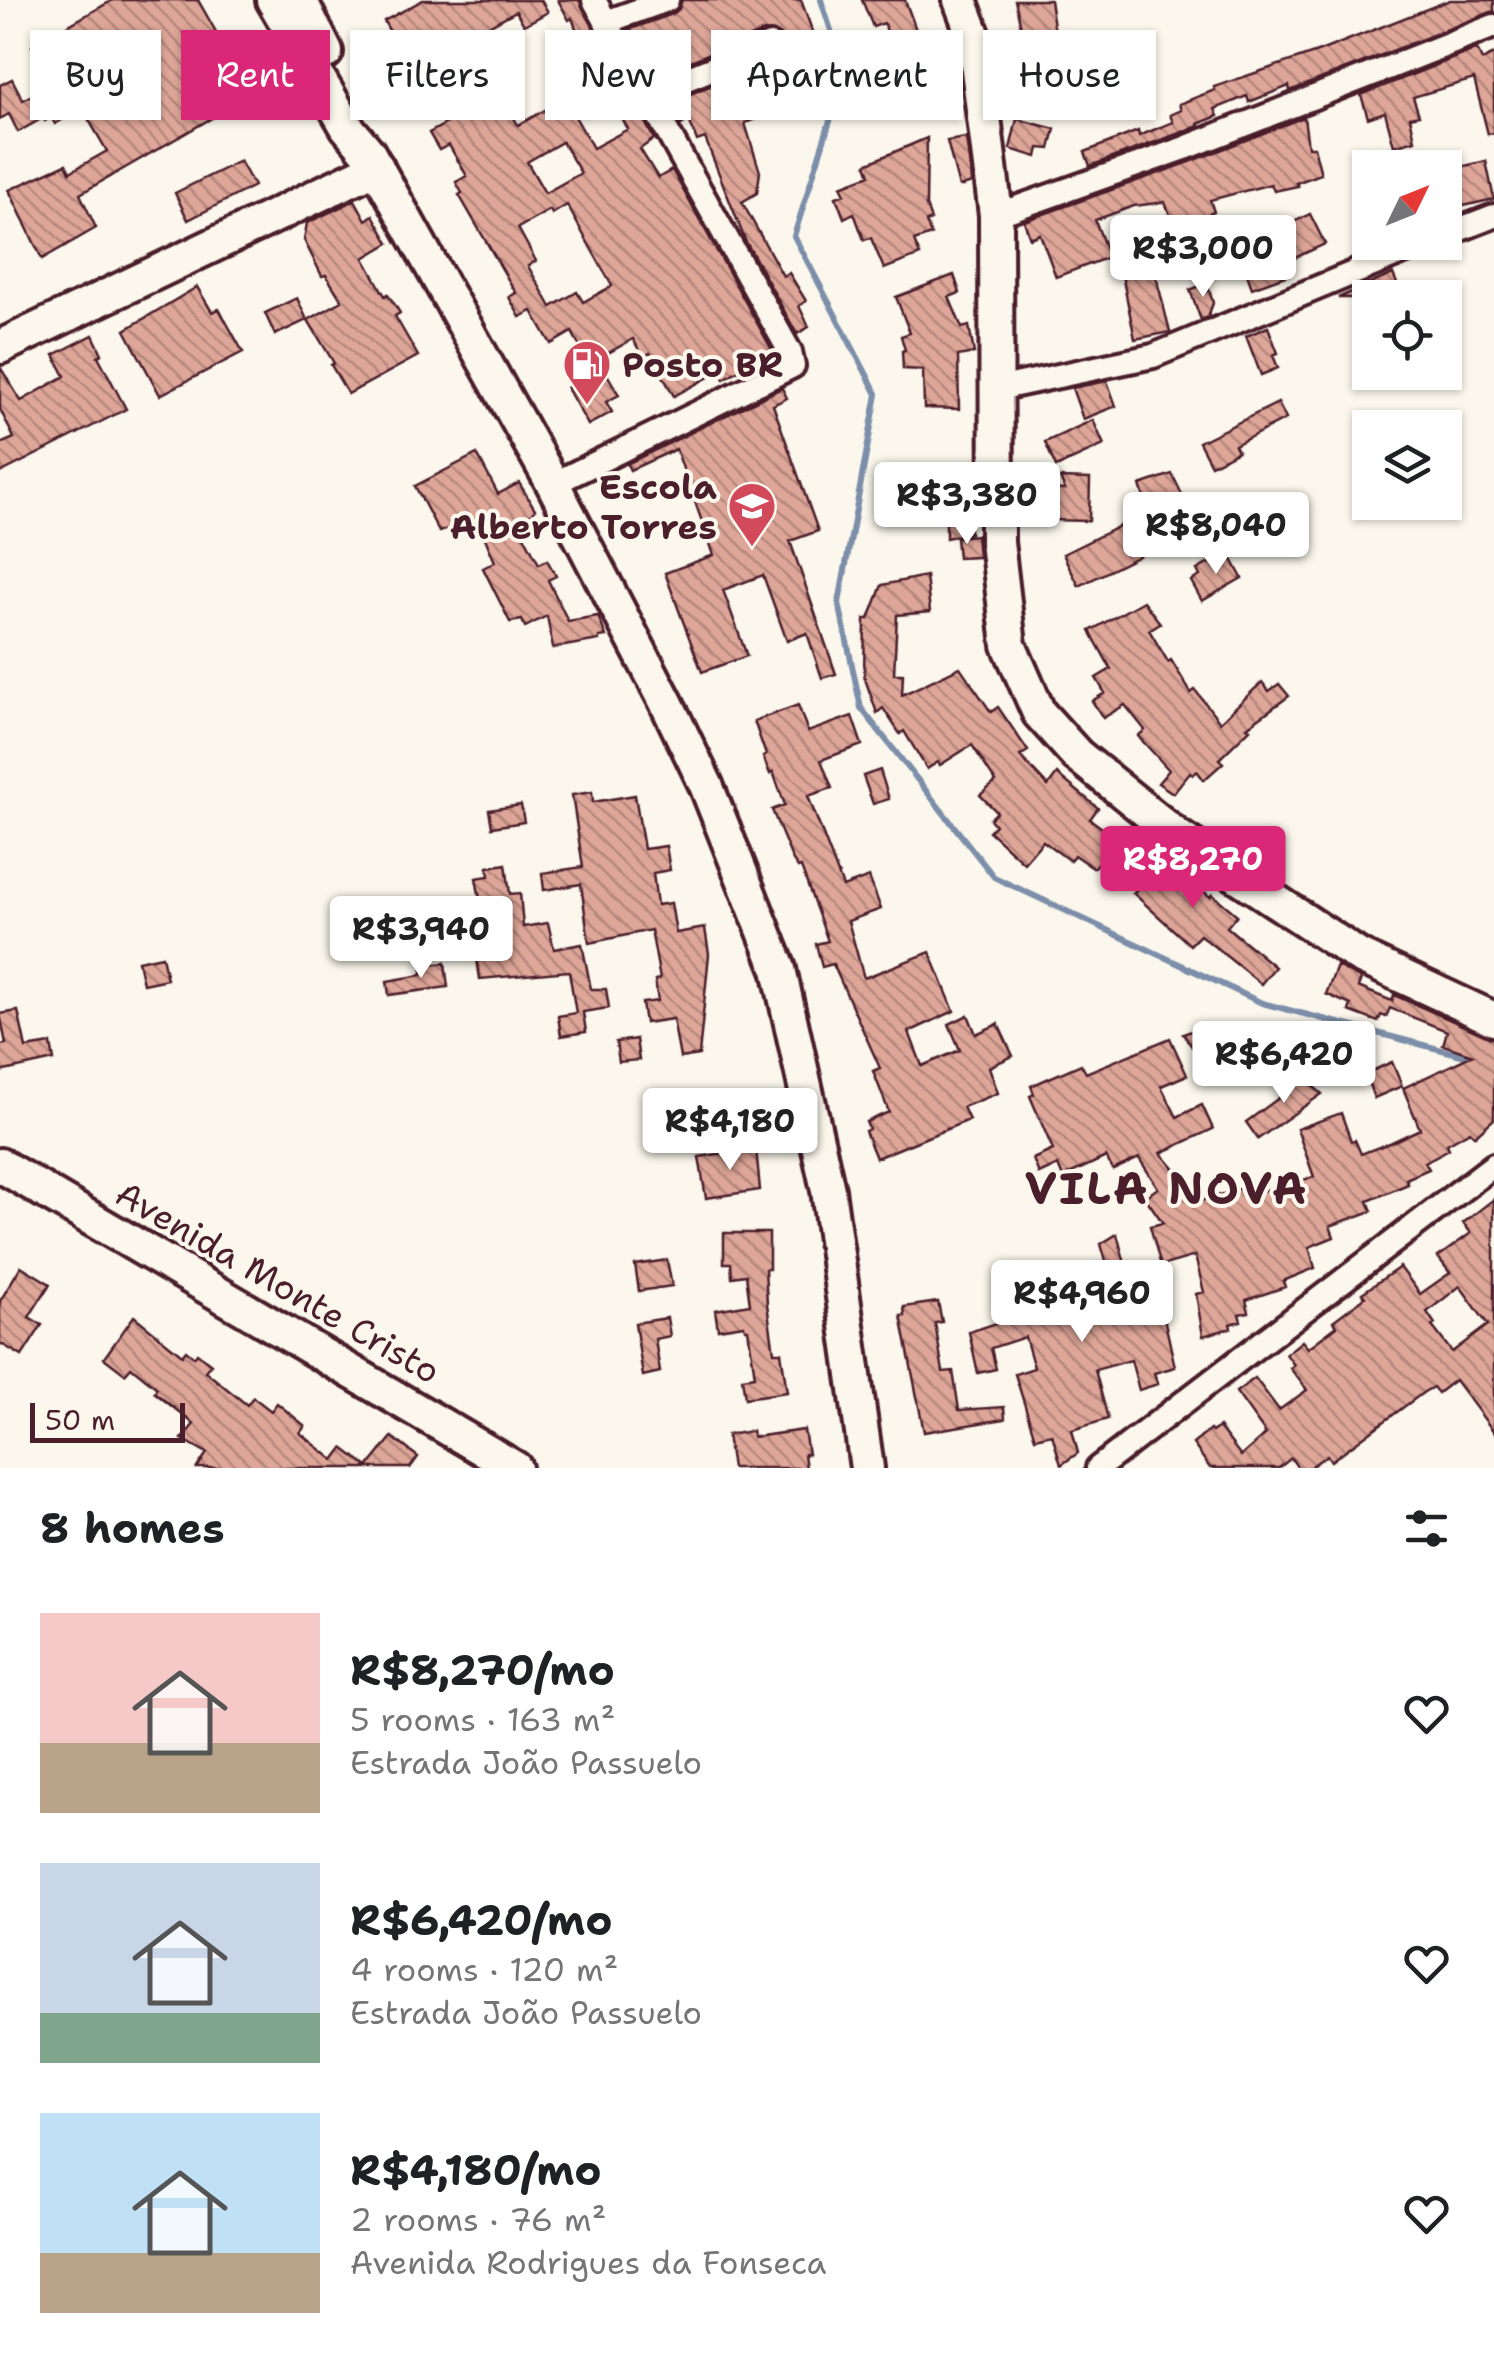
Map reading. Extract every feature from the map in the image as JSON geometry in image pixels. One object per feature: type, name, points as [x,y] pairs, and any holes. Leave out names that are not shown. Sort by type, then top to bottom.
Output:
[{"type":"main road","points":[[960,0],[974,38],[996,215],[997,542],[1009,645],[1038,713],[1076,755],[1191,845],[1359,956],[1494,1019]]},
{"type":"main road","points":[[297,3],[319,10],[320,40],[361,121],[372,160]]},
{"type":"main road","points":[[297,3],[347,127],[372,160],[553,484],[706,785],[779,968],[828,1190],[867,1468]]},
{"type":"main road","points":[[0,348],[372,160]]},
{"type":"main road","name":"Avenida Monte Cristo","points":[[0,1165],[515,1468]]},
{"type":"street","points":[[594,0],[610,30]]},
{"type":"street","points":[[606,22],[667,0]]},
{"type":"street","points":[[996,215],[1185,148],[1494,26]]},
{"type":"street","points":[[553,484],[794,366],[790,352],[661,120]]},
{"type":"street","points":[[1462,229],[1494,216]]},
{"type":"street","points":[[997,390],[1153,356],[1385,260]]},
{"type":"street","points":[[1098,1468],[1494,1164]]},
{"type":"building","points":[[113,0],[198,0],[215,30],[181,30],[181,120],[208,120],[80,194],[96,228],[42,259],[9,190],[66,164],[70,172],[107,151],[89,120],[161,120],[161,30],[60,30]]},
{"type":"building","points":[[423,0],[541,0],[548,12],[524,25],[516,11],[481,30],[389,30],[384,21]]},
{"type":"building","points":[[558,0],[579,0],[595,30],[577,30],[572,18],[569,20]]},
{"type":"building","points":[[682,0],[801,0],[812,30],[711,30],[711,53],[691,61],[691,30],[628,30],[679,9]]},
{"type":"building","points":[[862,0],[905,0],[916,30],[887,30],[884,23],[873,27]]},
{"type":"building","points":[[1015,0],[1050,0],[1055,30],[1022,30]]},
{"type":"building","points":[[1450,0],[1494,0],[1494,11],[1290,91],[1289,86],[1249,102],[1247,96],[1215,109],[1218,116],[1199,126],[1090,166],[1085,152],[1173,122],[1170,115],[1181,110],[1179,104],[1215,90],[1214,87]]},
{"type":"building","points":[[1477,49],[1482,60],[1494,54],[1494,133],[1488,134],[1474,79],[1413,97],[1419,115],[1410,117],[1415,140],[1394,146],[1385,112],[1368,118],[1361,95]]},
{"type":"building","points":[[12,79],[23,100],[30,96],[30,120],[39,120],[18,132],[9,114],[0,119],[0,85]]},
{"type":"building","points":[[711,85],[711,120],[753,120],[745,123],[760,172],[757,193],[742,202],[783,276],[789,273],[806,301],[799,306],[809,327],[797,334],[745,240],[705,138],[697,141],[689,120],[691,94]]},
{"type":"building","points":[[545,110],[545,120],[577,120],[593,148],[628,129],[623,120],[644,120],[654,139],[640,149],[658,178],[672,170],[772,350],[724,379],[720,371],[674,396],[650,353],[643,357],[633,339],[589,364],[572,332],[551,344],[532,311],[520,317],[509,297],[516,293],[459,195],[462,193],[456,182],[467,176],[449,145],[439,150],[429,133],[452,120],[515,120],[518,125]],"holes":[[[562,142],[581,173],[545,193],[527,162]],[[567,205],[612,286],[583,302],[577,292],[551,307],[528,266],[536,261],[518,228]]]},
{"type":"building","points":[[1304,117],[1308,147],[1314,147],[1321,174],[1296,183],[1298,186],[1274,191],[1271,184],[1210,200],[1214,212],[1174,226],[1165,202],[1134,206],[1095,220],[1109,257],[1056,277],[1040,234],[1030,238],[1024,221]]},
{"type":"building","points":[[1017,120],[1055,129],[1050,149],[1039,148],[1037,157],[1010,149]]},
{"type":"building","points":[[927,138],[926,206],[931,220],[926,222],[931,235],[914,241],[920,255],[884,269],[871,238],[864,240],[854,213],[844,218],[836,197],[845,194],[841,186],[870,175],[866,164]]},
{"type":"building","points":[[966,138],[972,183],[959,187],[947,141]]},
{"type":"building","points":[[240,161],[254,186],[188,220],[175,193]]},
{"type":"building","points":[[1486,161],[1494,199],[1462,206],[1462,167]]},
{"type":"building","points":[[355,200],[366,220],[373,215],[389,243],[364,258],[385,296],[388,294],[400,313],[395,316],[418,356],[348,394],[308,320],[342,301],[326,275],[322,276],[304,240],[307,223]]},
{"type":"building","points":[[1310,214],[1325,244],[1284,263],[1288,275],[1252,288],[1239,252],[1277,238],[1295,228],[1292,223]]},
{"type":"building","points":[[1151,256],[1170,332],[1135,339],[1119,260]]},
{"type":"building","points":[[954,275],[960,293],[949,297],[962,328],[969,326],[974,353],[958,356],[959,409],[924,408],[923,370],[903,369],[905,350],[901,336],[910,333],[896,297]]},
{"type":"building","points":[[1207,283],[1213,303],[1208,317],[1201,320],[1190,290]]},
{"type":"building","points":[[197,287],[212,312],[219,309],[243,352],[160,395],[125,330]]},
{"type":"building","points":[[297,298],[307,320],[275,335],[265,313]]},
{"type":"building","points":[[1268,327],[1278,353],[1273,355],[1278,368],[1261,375],[1246,336]]},
{"type":"building","points":[[93,335],[102,354],[98,356],[126,409],[0,473],[0,444],[14,438],[0,409],[0,367],[21,401],[65,376],[54,355]]},
{"type":"building","points":[[603,367],[619,395],[606,402],[612,412],[588,425],[567,388]]},
{"type":"building","points":[[1107,381],[1116,406],[1083,419],[1072,388]]},
{"type":"building","name":"Escola Alberto Torres","points":[[782,388],[787,398],[773,405],[818,531],[790,541],[836,674],[822,678],[807,633],[787,641],[763,575],[723,590],[747,656],[702,672],[665,573],[714,555],[676,449],[630,470],[627,464]]},
{"type":"building","points":[[1278,403],[1286,419],[1235,445],[1238,451],[1211,465],[1199,442]]},
{"type":"building","points":[[1093,420],[1104,445],[1056,467],[1045,442]]},
{"type":"building","points":[[477,454],[498,494],[519,483],[535,509],[517,522],[539,564],[547,560],[556,576],[548,580],[568,621],[598,616],[606,636],[553,648],[547,616],[525,627],[522,620],[510,622],[483,568],[495,562],[480,526],[468,530],[465,523],[439,532],[415,486]]},
{"type":"building","points":[[1172,474],[1195,521],[1171,534],[1155,503],[1147,506],[1140,485]]},
{"type":"building","points":[[1060,478],[1090,479],[1089,521],[1048,520],[1049,489],[1065,490]]},
{"type":"building","points":[[946,505],[966,505],[970,533],[946,538]]},
{"type":"building","points":[[1122,525],[1139,556],[1079,586],[1063,554]]},
{"type":"building","points":[[976,535],[978,557],[958,558],[956,537]]},
{"type":"building","points":[[1228,552],[1242,578],[1202,601],[1191,581],[1200,576],[1197,570]]},
{"type":"building","points":[[926,576],[930,612],[897,615],[894,674],[903,674],[902,695],[960,667],[991,712],[998,707],[1028,751],[1020,756],[1048,786],[1057,774],[1098,808],[1090,819],[1118,840],[1093,868],[1074,855],[1070,861],[1043,841],[1024,863],[989,831],[995,825],[990,819],[997,812],[980,795],[996,782],[972,745],[927,769],[904,731],[900,734],[883,708],[877,713],[864,676],[865,619],[869,619],[882,585]]},
{"type":"building","points":[[1143,601],[1160,623],[1149,630],[1168,662],[1171,660],[1191,693],[1195,690],[1220,722],[1262,682],[1269,691],[1279,684],[1289,696],[1247,727],[1250,729],[1219,759],[1223,763],[1204,780],[1197,771],[1193,775],[1190,772],[1173,793],[1158,783],[1169,770],[1138,736],[1145,730],[1125,705],[1103,718],[1092,701],[1105,693],[1096,678],[1111,669],[1090,631]]},
{"type":"building","points":[[798,705],[808,732],[852,716],[862,745],[821,760],[832,788],[808,796],[843,887],[869,877],[881,909],[848,921],[864,978],[930,952],[954,1011],[909,1032],[922,1066],[960,1050],[949,1024],[968,1015],[976,1034],[998,1024],[1013,1056],[989,1067],[998,1093],[963,1107],[969,1120],[876,1158],[865,1131],[869,1129],[866,1122],[889,1112],[873,1071],[880,1068],[833,964],[822,967],[816,944],[828,941],[801,867],[793,861],[772,810],[785,805],[763,757],[766,755],[754,721]]},
{"type":"building","points":[[880,770],[889,799],[873,804],[863,776]]},
{"type":"building","points":[[592,792],[593,802],[635,795],[644,849],[666,846],[670,870],[653,873],[657,905],[671,903],[676,933],[705,928],[709,954],[699,1055],[680,1058],[673,1019],[645,1023],[642,1003],[658,1001],[655,980],[660,979],[651,930],[589,943],[581,884],[544,890],[542,873],[583,867],[572,795]]},
{"type":"building","points":[[521,805],[524,822],[492,827],[489,810]]},
{"type":"building","points":[[1143,839],[1237,915],[1227,927],[1275,967],[1261,984],[1200,935],[1190,945],[1133,893],[1149,877],[1127,857]]},
{"type":"building","points":[[506,864],[510,894],[520,893],[523,927],[548,923],[554,949],[582,944],[591,989],[606,989],[609,1008],[583,1012],[586,1032],[561,1036],[558,1016],[576,1013],[569,971],[480,979],[477,959],[487,958],[486,948],[500,946],[496,915],[483,915],[476,878],[489,876],[488,867]]},
{"type":"building","points":[[162,956],[167,979],[143,984],[138,961]]},
{"type":"building","points":[[445,963],[448,987],[389,995],[387,981],[422,975],[422,966]]},
{"type":"building","points":[[1337,966],[1361,979],[1358,987],[1392,1001],[1394,995],[1494,1039],[1494,1119],[1475,1136],[1470,1131],[1447,1144],[1449,1149],[1425,1162],[1429,1169],[1406,1179],[1408,1184],[1368,1201],[1372,1211],[1330,1226],[1334,1237],[1309,1247],[1315,1268],[1283,1281],[1285,1287],[1246,1300],[1249,1312],[1239,1314],[1241,1321],[1203,1336],[1196,1294],[1204,1292],[1195,1256],[1161,1266],[1150,1226],[1163,1223],[1145,1197],[1158,1188],[1139,1158],[1113,1170],[1106,1157],[1063,1177],[1058,1165],[1039,1174],[1033,1159],[1053,1150],[1030,1096],[1034,1094],[1031,1086],[1081,1064],[1086,1073],[1170,1038],[1187,1075],[1161,1086],[1177,1117],[1202,1105],[1213,1129],[1161,1153],[1189,1186],[1193,1183],[1198,1202],[1255,1184],[1258,1192],[1314,1177],[1297,1129],[1341,1113],[1351,1141],[1355,1140],[1361,1154],[1392,1142],[1420,1129],[1403,1088],[1473,1055],[1443,1045],[1447,1031],[1390,1008],[1378,1022],[1349,1011],[1351,1005],[1326,994]]},
{"type":"building","points":[[18,1011],[26,1048],[51,1044],[54,1060],[0,1072],[0,1045],[6,1044],[0,1014]]},
{"type":"building","points":[[1202,1027],[1221,1077],[1216,1080],[1183,1034]]},
{"type":"building","points":[[636,1039],[639,1060],[619,1062],[616,1042]]},
{"type":"building","points":[[1392,1062],[1402,1086],[1374,1098],[1365,1074]]},
{"type":"building","points":[[1300,1075],[1322,1094],[1258,1139],[1246,1122],[1283,1095],[1279,1089]]},
{"type":"building","points":[[756,1148],[760,1190],[706,1198],[699,1157]]},
{"type":"building","points":[[1494,1199],[1494,1432],[1455,1380],[1438,1393],[1433,1387],[1424,1392],[1331,1461],[1327,1455],[1309,1468],[1298,1468],[1291,1458],[1279,1468],[1210,1468],[1193,1444],[1210,1430],[1219,1427],[1241,1456],[1266,1434],[1236,1392],[1255,1378],[1279,1410],[1307,1390],[1290,1368],[1294,1365],[1286,1354],[1302,1341],[1308,1348],[1337,1326],[1333,1321],[1365,1297],[1362,1293],[1400,1267],[1420,1294],[1450,1273],[1438,1257],[1471,1233],[1463,1223]],"holes":[[[1460,1286],[1488,1325],[1452,1352],[1432,1326],[1435,1324],[1427,1312]]]},
{"type":"building","points":[[724,1233],[769,1233],[767,1304],[774,1352],[781,1352],[787,1392],[745,1398],[742,1378],[755,1376],[748,1329],[744,1325],[718,1329],[715,1310],[750,1304],[746,1275],[732,1277],[731,1263],[724,1263]]},
{"type":"building","points":[[1117,1234],[1131,1286],[1160,1279],[1175,1367],[1154,1373],[1158,1384],[1139,1390],[1131,1360],[1095,1370],[1108,1419],[1072,1430],[1078,1453],[1061,1465],[1052,1434],[1035,1438],[1015,1374],[1034,1368],[1025,1337],[991,1348],[996,1369],[978,1373],[969,1332],[1000,1322],[999,1318],[1056,1302],[1050,1278],[1107,1265],[1101,1244]]},
{"type":"building","points":[[667,1260],[672,1286],[639,1291],[635,1265]]},
{"type":"building","points":[[21,1266],[50,1284],[29,1317],[42,1325],[22,1356],[0,1343],[0,1301]]},
{"type":"building","points":[[938,1302],[942,1322],[935,1323],[943,1372],[953,1371],[959,1410],[1004,1407],[1005,1419],[924,1432],[901,1316],[905,1316],[904,1307]]},
{"type":"building","points":[[134,1316],[182,1355],[186,1350],[194,1357],[197,1353],[211,1364],[205,1371],[247,1405],[253,1397],[271,1411],[277,1403],[305,1426],[300,1433],[334,1460],[343,1448],[368,1467],[392,1437],[418,1457],[410,1468],[197,1468],[207,1453],[182,1439],[194,1424],[154,1392],[157,1388],[131,1367],[125,1374],[104,1358]]},
{"type":"building","points":[[667,1318],[670,1336],[655,1339],[660,1372],[643,1376],[635,1323]]},
{"type":"building","points":[[804,1430],[806,1468],[732,1468],[727,1435],[752,1431],[753,1437]]},
{"type":"waterway","points":[[821,0],[845,73],[794,236],[877,394],[839,603],[861,708],[994,877],[1262,1003],[1473,1058]]},
{"type":"place","name":"Posto BR","points":[[587,406]]},
{"type":"place","name":"Escola Alberto Torres","points":[[752,548]]},
{"type":"district","name":"VILA NOVA","points":[[1167,1188]]}]
